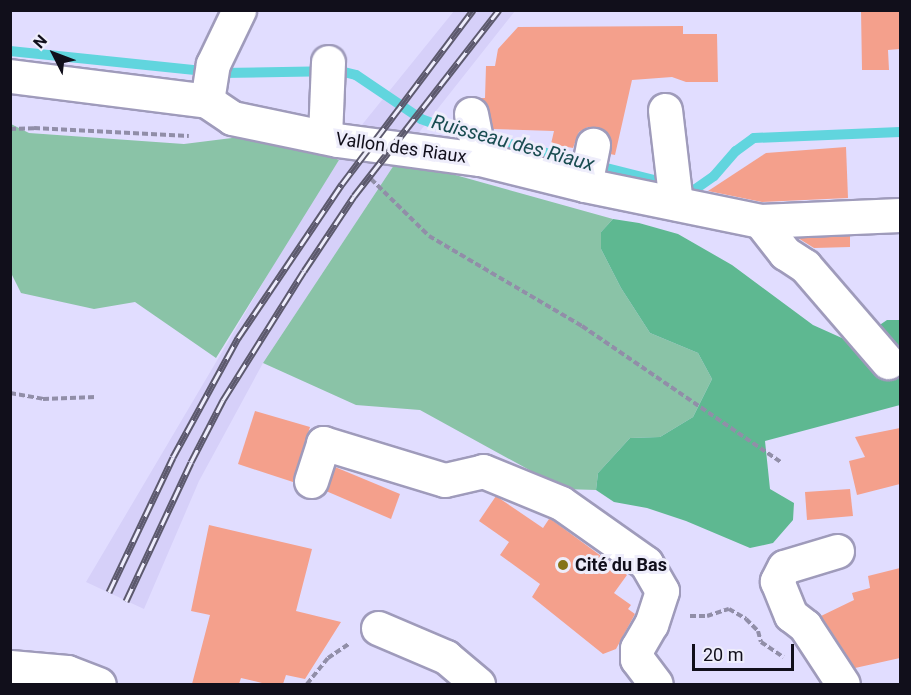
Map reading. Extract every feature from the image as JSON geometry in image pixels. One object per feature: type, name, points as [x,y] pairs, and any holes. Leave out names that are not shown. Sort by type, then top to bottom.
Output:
[{"type":"street","points":[[215,90],[239,10]]},
{"type":"street","name":"Vallon des Riaux","points":[[10,76],[215,90],[331,139],[589,166],[676,198],[760,221],[900,214]]},
{"type":"street","points":[[327,78],[331,139]]},
{"type":"street","points":[[665,110],[676,198]]},
{"type":"street","points":[[471,114],[479,153]]},
{"type":"street","points":[[760,221],[785,253],[805,266],[888,362]]},
{"type":"street","points":[[311,481],[323,443],[445,480],[483,471],[561,503],[646,563],[662,591],[651,624],[637,648],[638,659],[656,684]]},
{"type":"street","points":[[837,551],[784,567],[777,581],[791,615],[805,626],[843,684]]},
{"type":"street","points":[[365,635],[446,657],[478,684]]},
{"type":"street","points":[[10,667],[67,672],[99,684]]},
{"type":"path","points":[[10,129],[34,128],[203,136],[215,90]]},
{"type":"path","points":[[331,139],[429,236],[582,326],[782,463]]},
{"type":"path","points":[[10,393],[43,399],[96,397]]},
{"type":"path","points":[[651,624],[678,617],[707,616],[729,609],[746,619],[758,631],[762,642],[782,657],[788,665]]},
{"type":"path","points":[[307,684],[328,658],[365,635]]},
{"type":"shaded area","points":[[454,11],[515,11],[398,159],[263,363],[199,481],[144,609],[86,582],[300,220],[361,126]]},
{"type":"green space","points":[[11,124],[29,133],[184,144],[248,136],[301,145],[339,160],[216,358],[135,302],[94,309],[21,293],[11,273]]},
{"type":"green space","points":[[398,159],[613,219],[601,232],[601,249],[621,288],[650,333],[698,353],[712,379],[693,417],[660,437],[630,438],[598,473],[596,490],[564,489],[420,410],[356,405],[263,363]]},
{"type":"green space","points":[[613,219],[639,223],[678,234],[732,265],[813,325],[853,343],[887,320],[900,320],[900,405],[765,441],[770,489],[794,503],[793,520],[773,543],[750,548],[686,521],[647,508],[614,502],[596,490],[598,473],[630,438],[660,437],[693,417],[712,379],[698,353],[650,333],[621,288],[601,249],[601,232]]},
{"type":"building","points":[[861,10],[900,10],[900,49],[888,50],[889,70],[862,70]]},
{"type":"building","points":[[683,26],[683,34],[717,34],[718,82],[686,82],[672,77],[632,80],[615,155],[610,154],[610,138],[605,131],[597,127],[588,127],[579,132],[573,148],[551,144],[554,131],[493,129],[489,110],[480,98],[485,98],[486,66],[495,66],[498,49],[518,27]]},
{"type":"building","points":[[846,147],[848,198],[762,202],[708,191],[766,153]]},
{"type":"building","points":[[850,236],[850,247],[814,248],[798,238]]},
{"type":"building","points":[[255,411],[310,427],[293,482],[238,464]]},
{"type":"building","points":[[900,428],[900,484],[857,495],[849,461],[865,457],[855,437]]},
{"type":"building","points":[[335,467],[400,494],[391,519],[326,491]]},
{"type":"building","points":[[850,489],[853,516],[807,520],[805,492]]},
{"type":"building","name":"Cité du Bas","points":[[496,496],[543,528],[549,519],[552,520],[627,575],[614,593],[631,605],[628,609],[635,614],[616,649],[603,654],[532,597],[540,584],[500,555],[509,542],[479,521]]},
{"type":"building","points":[[209,525],[312,549],[296,611],[341,622],[305,679],[286,675],[283,684],[266,684],[241,678],[239,684],[192,684],[210,615],[191,611]]},
{"type":"building","points":[[900,568],[900,658],[855,668],[821,616],[854,600],[852,593],[870,588],[868,576]]},
{"type":"waterway","name":"Ruisseau des Riaux","points":[[10,51],[222,73],[340,71],[356,75],[421,119],[443,127],[694,190],[714,176],[736,151],[754,138],[900,132]]},
{"type":"railway","points":[[109,592],[173,457],[238,338],[342,184],[473,10]]},
{"type":"railway","points":[[126,601],[191,462],[223,400],[304,271],[354,196],[499,10]]},
{"type":"place","name":"Cité du Bas","points":[[563,565]]}]
